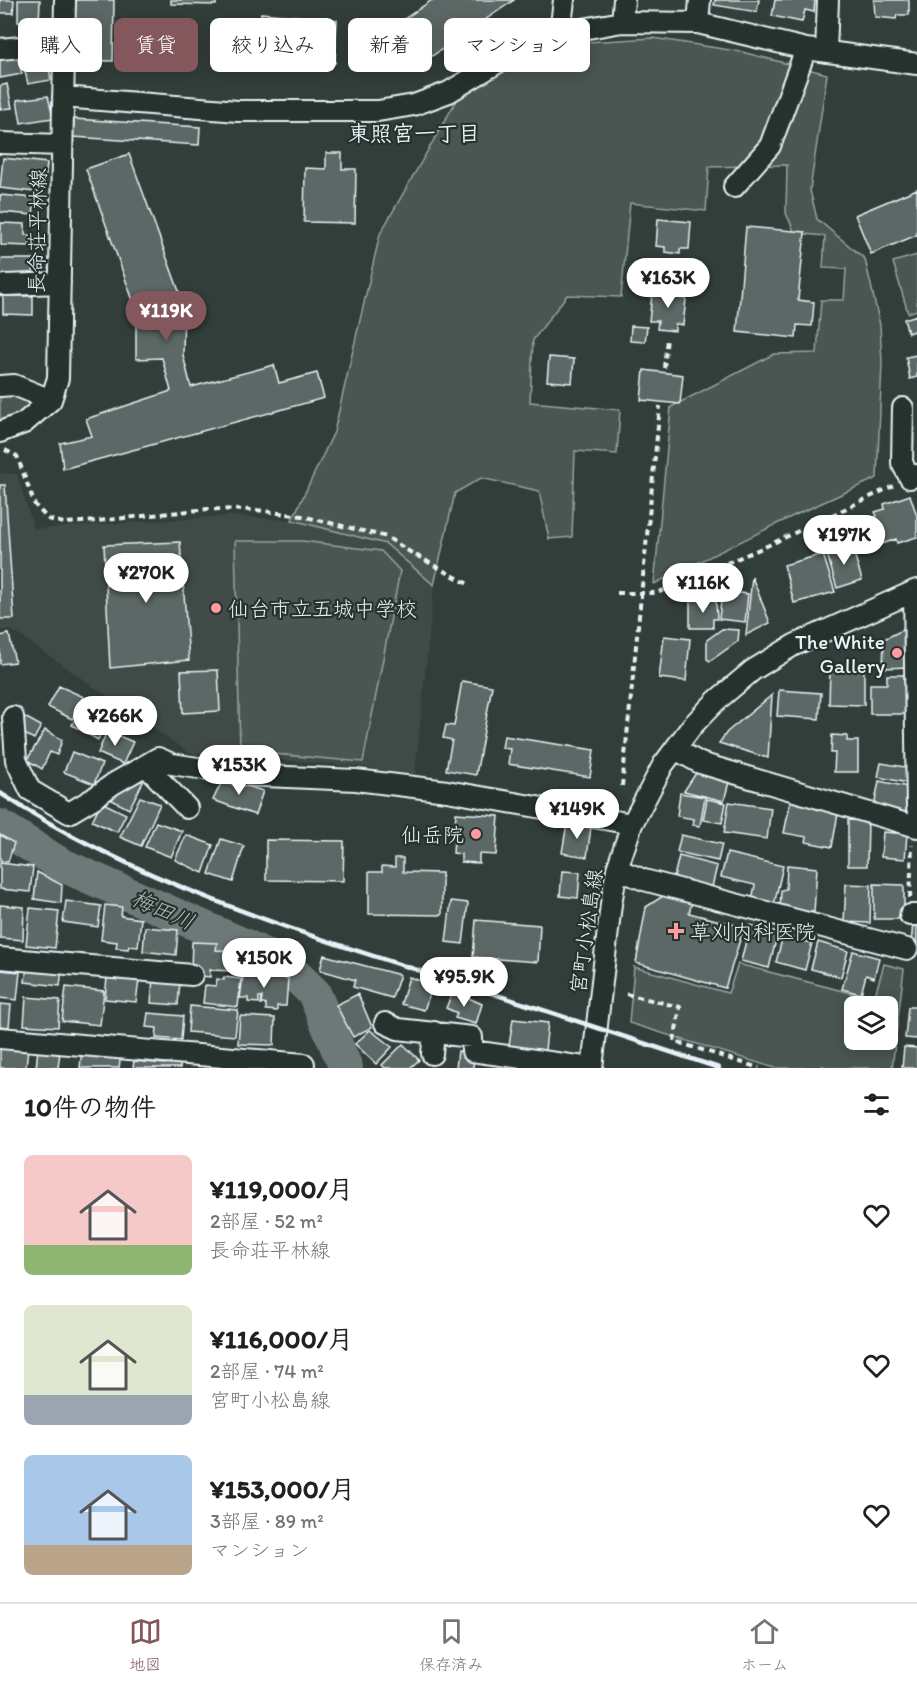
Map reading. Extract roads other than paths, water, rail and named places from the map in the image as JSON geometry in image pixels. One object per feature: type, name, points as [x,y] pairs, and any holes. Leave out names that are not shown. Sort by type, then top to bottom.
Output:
[{"type":"street","name":"長命荘平林線","points":[[65,0],[65,18]]},
{"type":"street","points":[[562,18],[564,0]]},
{"type":"street","points":[[621,22],[624,0]]},
{"type":"street","points":[[698,23],[700,0]]},
{"type":"street","points":[[734,187],[770,146],[816,51],[828,0]]},
{"type":"street","points":[[590,28],[621,22],[698,23],[816,51],[917,64]]},
{"type":"street","points":[[0,49],[18,47]]},
{"type":"street","name":"長命荘平林線","points":[[51,400],[58,378],[63,72]]},
{"type":"street","points":[[63,97],[238,111],[378,111],[414,105],[449,92],[482,72]]},
{"type":"street","points":[[0,143],[62,145]]},
{"type":"street","points":[[5,285],[60,283]]},
{"type":"street","points":[[0,386],[14,385],[51,400],[24,423],[0,432]]},
{"type":"street","points":[[903,408],[902,463],[913,477]]},
{"type":"street","points":[[675,749],[700,763],[915,820],[916,591]]},
{"type":"street","name":"宮町小松島線","points":[[592,1068],[617,869],[632,824],[644,798],[675,749],[692,726],[716,701],[753,670],[774,656],[916,591]]},
{"type":"street","points":[[13,717],[16,760],[30,790],[69,813],[158,758],[172,764],[243,775],[356,780],[447,791],[632,824]]},
{"type":"street","points":[[146,766],[187,808]]},
{"type":"street","points":[[617,869],[644,880],[907,949]]},
{"type":"street","points":[[0,958],[192,975]]},
{"type":"street","points":[[385,1023],[398,1029],[472,1036],[472,1051],[592,1068]]},
{"type":"street","points":[[432,1054],[434,1032]]},
{"type":"street","points":[[0,1038],[189,1061],[304,1064]]},
{"type":"waterway","name":"梅田川","points":[[0,826],[60,864],[285,965],[314,993],[346,1068]]},
{"type":"railway","points":[[0,793],[61,830],[124,862],[255,916],[719,1068]]},
{"type":"place","name":"仙台市立五城中学校","points":[[216,608]]},
{"type":"place","name":"The White Gallery","points":[[897,653]]},
{"type":"place","name":"仙岳院","points":[[476,834]]},
{"type":"place","name":"草刈内科医院","points":[[676,931]]},
{"type":"district","name":"東照宮一丁目","points":[[414,133]]}]
